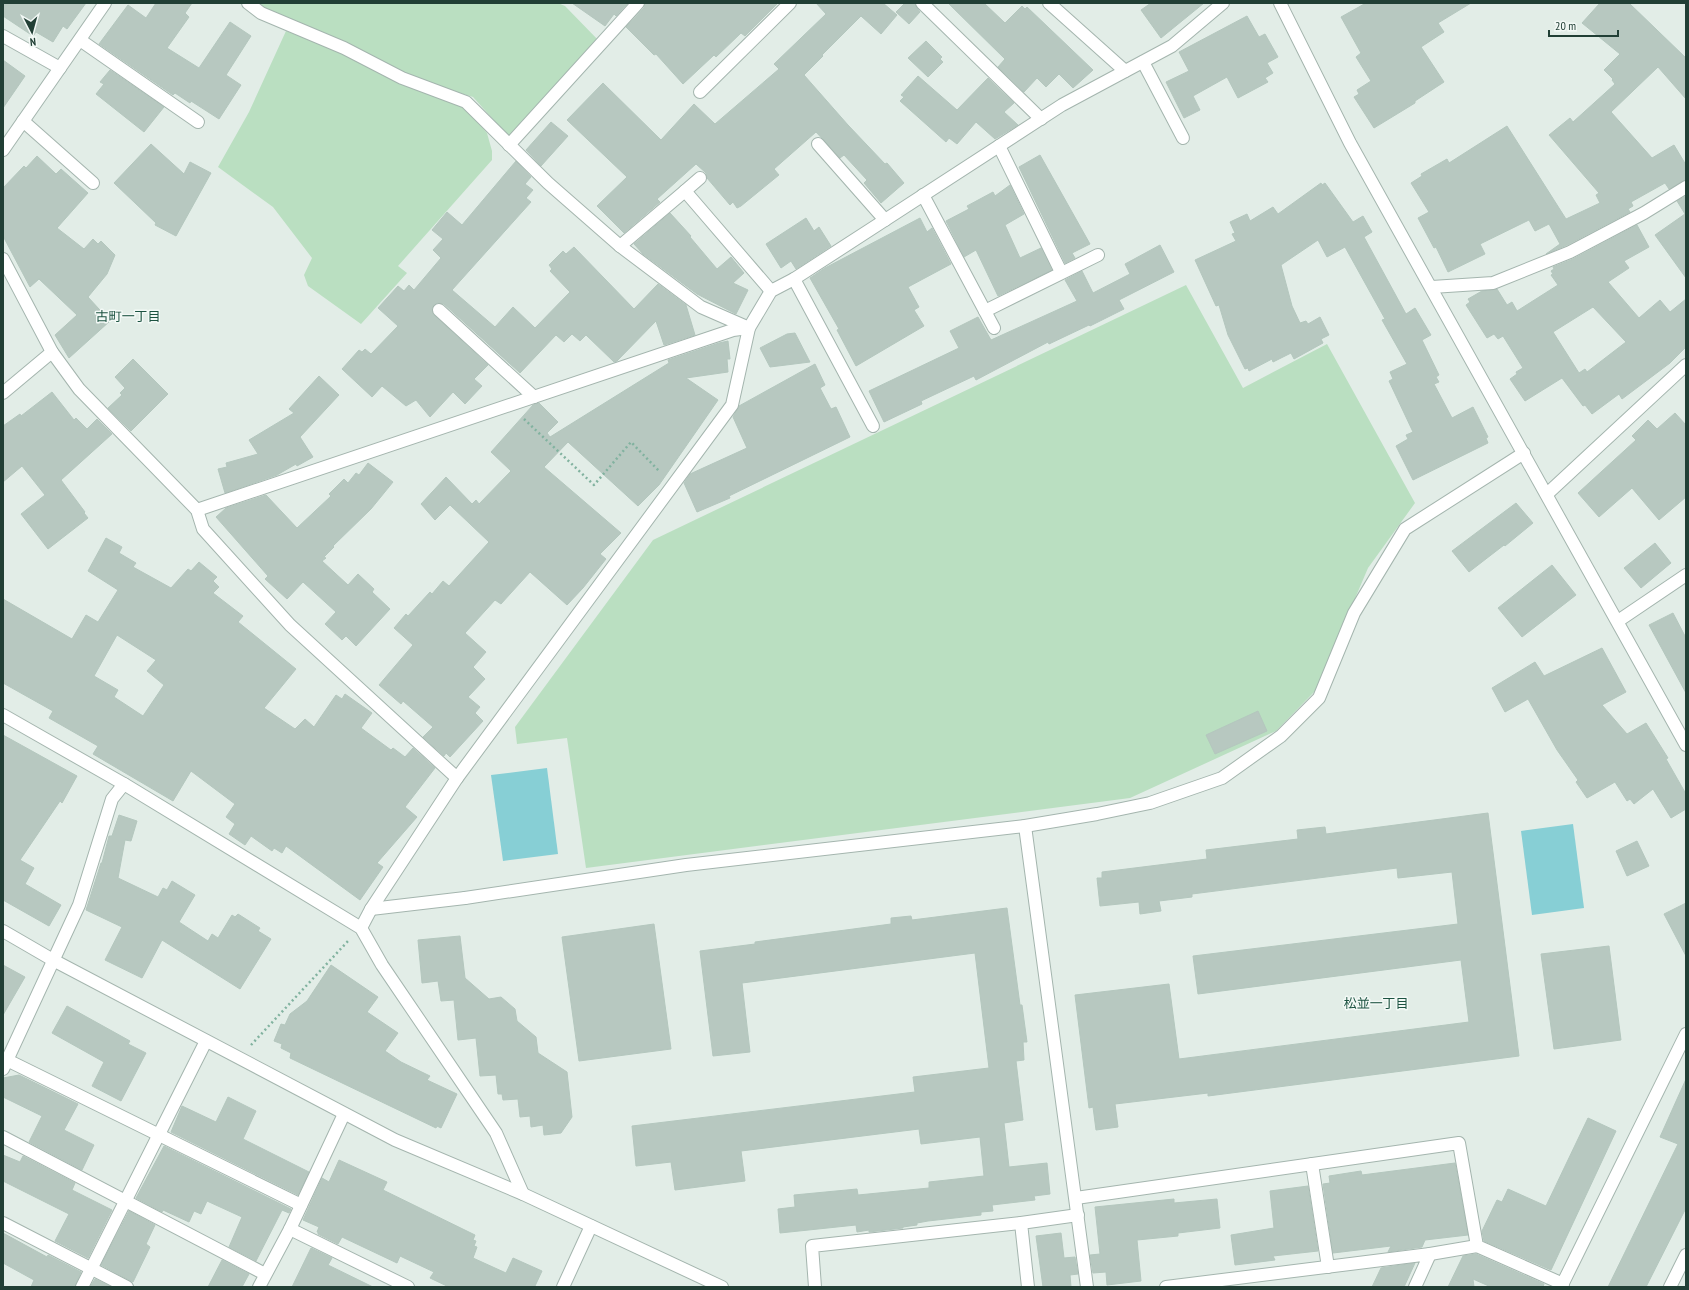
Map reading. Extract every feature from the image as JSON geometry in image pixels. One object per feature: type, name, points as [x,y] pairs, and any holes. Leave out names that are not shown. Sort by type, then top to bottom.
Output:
[{"type":"street","points":[[3,150],[106,3]]},
{"type":"street","points":[[248,3],[261,12],[344,48],[402,78],[466,102],[548,183],[620,246],[701,307],[749,328]]},
{"type":"street","points":[[509,144],[638,3]]},
{"type":"street","points":[[700,92],[790,3]]},
{"type":"street","points":[[922,3],[1041,119]]},
{"type":"street","points":[[1049,3],[1125,71]]},
{"type":"street","points":[[360,928],[457,778],[732,405],[749,328],[771,291],[794,279],[1062,105],[1172,46],[1223,3]]},
{"type":"street","points":[[1280,3],[1350,143],[1432,287],[1686,745]]},
{"type":"street","points":[[3,36],[60,68]]},
{"type":"street","points":[[80,40],[198,122]]},
{"type":"street","points":[[1143,62],[1183,138]]},
{"type":"street","points":[[23,121],[93,183]]},
{"type":"street","points":[[818,144],[885,220]]},
{"type":"street","points":[[1000,146],[1061,272]]},
{"type":"street","points":[[620,246],[700,178]]},
{"type":"street","points":[[1432,287],[1493,282],[1500,280],[1570,252],[1644,213],[1686,187]]},
{"type":"street","points":[[684,191],[771,291]]},
{"type":"street","points":[[923,195],[994,328]]},
{"type":"street","points":[[986,311],[1061,272],[1098,255]]},
{"type":"street","points":[[3,259],[52,352],[79,389],[197,510],[203,529],[290,625],[457,778]]},
{"type":"street","points":[[794,279],[873,426]]},
{"type":"street","points":[[439,310],[534,397]]},
{"type":"street","points":[[197,510],[733,330],[749,328]]},
{"type":"street","points":[[3,393],[52,352]]},
{"type":"street","points":[[1546,494],[1686,366]]},
{"type":"street","points":[[371,909],[465,898],[686,865],[1025,826],[1097,814],[1150,803],[1222,778],[1281,736],[1319,698],[1354,613],[1405,529],[1524,453]]},
{"type":"street","points":[[1618,621],[1686,575]]},
{"type":"street","points":[[3,715],[124,784],[360,928],[382,965],[496,1133],[523,1194]]},
{"type":"street","points":[[124,784],[112,799],[79,906],[5,1065],[159,1134],[301,1205]]},
{"type":"street","points":[[1025,826],[1087,1287]]},
{"type":"street","points":[[3,931],[53,960],[395,1140],[523,1194],[722,1287]]},
{"type":"street","points":[[1166,1287],[1197,1285],[1328,1266],[1430,1254],[1477,1246],[1562,1285],[1686,1034]]},
{"type":"street","points":[[82,1287],[206,1041]]},
{"type":"street","points":[[259,1287],[290,1229],[344,1114]]},
{"type":"street","points":[[3,1137],[265,1274]]},
{"type":"street","points":[[1076,1198],[1459,1143],[1477,1246]]},
{"type":"street","points":[[1312,1164],[1328,1266]]},
{"type":"street","points":[[815,1287],[812,1246],[1021,1223],[1078,1215]]},
{"type":"street","points":[[3,1223],[128,1287]]},
{"type":"street","points":[[1021,1223],[1028,1287]]},
{"type":"street","points":[[563,1287],[591,1226]]},
{"type":"street","points":[[290,1229],[408,1287]]},
{"type":"street","points":[[1416,1287],[1430,1254]]},
{"type":"street","points":[[1670,1287],[1686,1255]]},
{"type":"path","points":[[510,405],[594,485],[631,442],[672,485]]},
{"type":"path","points":[[238,1058],[360,928]]},
{"type":"green space","points":[[255,3],[558,3],[565,6],[600,42],[509,137],[473,97],[401,75],[262,9]]},
{"type":"green space","points":[[286,31],[336,50],[465,107],[487,133],[492,151],[492,160],[398,266],[407,273],[361,324],[308,286],[304,275],[312,258],[273,207],[218,167],[249,112]]},
{"type":"green space","points":[[1186,285],[1243,388],[1327,344],[1415,503],[1368,568],[1316,690],[1276,731],[1130,798],[586,868],[567,738],[517,744],[515,727],[653,540]]},
{"type":"water","points":[[547,768],[558,854],[503,861],[491,775]]},
{"type":"water","points":[[1573,824],[1584,908],[1532,915],[1521,831]]},
{"type":"building","points":[[3,3],[86,3],[67,29],[63,26],[53,42],[36,32],[33,36],[3,16]]},
{"type":"building","points":[[156,3],[192,3],[185,13],[189,17],[167,48],[199,68],[230,22],[251,36],[226,75],[241,85],[219,119],[191,101],[190,103],[175,93],[173,95],[99,44],[128,5],[146,18]]},
{"type":"building","points":[[572,3],[628,3],[616,16],[614,14],[605,26]]},
{"type":"building","points":[[645,3],[778,3],[745,36],[741,33],[716,57],[714,55],[683,84],[656,54],[654,55],[626,27],[644,8]]},
{"type":"building","points":[[816,3],[883,3],[897,15],[881,34],[861,16],[804,75],[848,125],[885,164],[887,163],[904,183],[881,203],[864,183],[867,180],[844,155],[840,158],[816,132],[774,169],[779,175],[741,206],[737,208],[733,202],[730,205],[707,178],[706,173],[696,164],[657,199],[660,202],[624,233],[597,206],[627,177],[567,120],[603,83],[661,140],[694,104],[715,124],[779,69],[774,64],[826,14]]},
{"type":"building","points":[[905,3],[915,3],[920,12],[909,24],[896,12]]},
{"type":"building","points":[[948,3],[984,3],[1005,23],[1022,6],[1025,9],[1027,7],[1093,70],[1073,88],[1059,74],[1046,87],[1037,78],[1024,92],[998,67],[1005,59]]},
{"type":"building","points":[[1151,3],[1204,3],[1161,38],[1141,10]]},
{"type":"building","points":[[1366,3],[1471,3],[1438,23],[1444,32],[1421,47],[1444,82],[1415,101],[1415,103],[1374,128],[1354,97],[1359,94],[1357,90],[1371,81],[1356,57],[1361,53],[1341,17]]},
{"type":"building","points":[[1600,3],[1629,3],[1686,58],[1686,99],[1658,67],[1611,112],[1652,158],[1674,145],[1686,165],[1686,180],[1669,189],[1665,183],[1631,202],[1633,206],[1628,209],[1630,212],[1567,245],[1546,254],[1560,244],[1549,224],[1535,231],[1529,220],[1480,244],[1485,254],[1448,272],[1436,247],[1434,248],[1418,218],[1429,212],[1411,183],[1422,176],[1421,174],[1447,159],[1449,163],[1507,126],[1566,219],[1600,203],[1596,195],[1599,193],[1549,135],[1570,118],[1573,122],[1615,84],[1612,80],[1613,79],[1604,70],[1620,54],[1582,23]]},
{"type":"building","points":[[1247,16],[1259,37],[1265,34],[1278,57],[1267,63],[1273,73],[1265,78],[1268,82],[1238,98],[1227,77],[1193,96],[1200,110],[1184,118],[1166,82],[1189,71],[1179,52]]},
{"type":"building","points":[[926,41],[942,57],[940,59],[943,62],[928,77],[908,58]]},
{"type":"building","points":[[3,60],[25,76],[3,108]]},
{"type":"building","points":[[110,70],[164,107],[144,132],[96,94],[104,84],[100,82]]},
{"type":"building","points":[[918,76],[957,110],[988,78],[1014,103],[1004,112],[1018,125],[995,139],[976,122],[957,144],[949,138],[946,142],[900,101],[904,97],[901,95]]},
{"type":"building","points":[[551,122],[568,136],[541,166],[526,150]]},
{"type":"building","points":[[151,144],[184,174],[190,162],[211,173],[176,236],[155,225],[156,223],[114,183]]},
{"type":"building","points":[[1040,155],[1090,244],[1072,253],[1075,258],[1065,263],[1019,167]]},
{"type":"building","points":[[37,156],[56,174],[61,169],[88,193],[57,228],[84,249],[93,239],[98,244],[101,241],[115,255],[107,274],[88,297],[110,321],[69,358],[55,335],[77,315],[39,279],[30,287],[3,236],[3,188],[24,166],[26,168]]},
{"type":"building","points":[[516,161],[531,177],[525,184],[533,190],[526,198],[531,202],[452,290],[495,327],[513,307],[535,328],[570,292],[550,271],[552,269],[549,265],[563,251],[566,254],[574,247],[634,309],[658,284],[686,305],[695,335],[664,345],[656,321],[617,361],[614,362],[586,335],[580,341],[572,334],[564,342],[556,335],[520,373],[444,304],[437,303],[432,308],[434,315],[488,365],[474,379],[482,386],[465,404],[453,392],[430,417],[416,400],[406,406],[382,386],[372,397],[342,369],[359,350],[362,352],[365,349],[371,354],[398,326],[378,308],[398,286],[404,291],[409,285],[414,290],[441,258],[433,250],[443,239],[432,230],[447,212],[462,225]]},
{"type":"building","points":[[1321,183],[1322,185],[1325,183],[1353,222],[1363,216],[1372,232],[1364,237],[1406,314],[1415,308],[1431,335],[1422,340],[1439,375],[1436,377],[1439,382],[1434,384],[1452,418],[1473,407],[1488,437],[1486,438],[1488,443],[1413,480],[1396,446],[1408,439],[1406,435],[1413,432],[1389,381],[1393,379],[1390,372],[1407,364],[1382,320],[1385,319],[1345,247],[1327,257],[1318,240],[1281,265],[1292,306],[1300,323],[1306,321],[1308,324],[1320,317],[1329,335],[1321,339],[1323,343],[1294,359],[1291,353],[1273,362],[1272,359],[1249,371],[1248,368],[1245,369],[1228,335],[1219,305],[1216,306],[1195,260],[1236,241],[1232,234],[1235,233],[1230,222],[1247,214],[1250,221],[1273,207],[1278,214]]},
{"type":"building","points":[[1010,185],[1024,214],[1005,225],[1020,258],[1041,248],[1052,270],[998,296],[976,250],[964,257],[946,221],[969,209],[967,206],[993,192],[995,196]]},
{"type":"building","points":[[1686,196],[1686,278],[1655,235],[1685,214],[1677,201]]},
{"type":"building","points":[[670,213],[691,236],[690,237],[717,269],[731,257],[744,273],[733,283],[748,290],[736,314],[697,294],[643,254],[634,244]]},
{"type":"building","points":[[806,218],[814,231],[819,227],[831,246],[796,269],[791,261],[781,268],[766,244]]},
{"type":"building","points":[[920,218],[927,232],[932,228],[951,264],[908,287],[919,307],[914,310],[924,326],[856,366],[837,330],[839,329],[810,278],[825,268]]},
{"type":"building","points":[[1637,225],[1649,247],[1624,261],[1629,268],[1608,282],[1639,318],[1660,300],[1670,312],[1686,299],[1686,347],[1670,363],[1622,399],[1619,394],[1592,414],[1585,405],[1583,406],[1562,378],[1525,401],[1510,379],[1517,374],[1516,372],[1523,368],[1503,336],[1498,339],[1494,334],[1487,338],[1466,305],[1470,302],[1468,299],[1482,291],[1497,289],[1507,305],[1512,302],[1517,311],[1558,285],[1551,275],[1553,274],[1551,271],[1554,269],[1553,267],[1573,259]],"holes":[[[1593,307],[1626,342],[1587,372],[1585,369],[1579,373],[1553,332]]]},
{"type":"building","points":[[1160,245],[1174,272],[1119,300],[1124,309],[1049,344],[1048,342],[976,380],[974,376],[921,401],[922,404],[884,422],[869,391],[959,348],[950,331],[978,317],[991,340],[1077,301],[1065,280],[1082,271],[1093,293],[1130,274],[1125,264]]},
{"type":"building","points":[[795,333],[810,362],[770,367],[760,348],[787,334]]},
{"type":"building","points":[[728,341],[730,359],[727,359],[728,372],[686,378],[718,400],[659,485],[638,506],[568,442],[544,467],[621,533],[600,554],[606,559],[583,588],[567,605],[530,572],[501,604],[495,600],[465,633],[486,652],[473,667],[485,679],[468,697],[480,707],[475,713],[483,721],[450,757],[446,753],[444,756],[423,737],[433,727],[403,701],[401,704],[379,685],[413,645],[394,628],[406,614],[408,616],[430,592],[432,594],[443,581],[449,586],[489,542],[450,505],[435,520],[421,504],[446,477],[472,504],[476,500],[479,504],[511,471],[491,452],[533,405],[539,403],[558,422],[547,433],[550,437],[669,363],[668,360]]},
{"type":"building","points":[[133,359],[168,394],[131,431],[108,408],[122,395],[120,393],[125,388],[115,377]]},
{"type":"building","points":[[815,364],[825,385],[820,388],[831,409],[836,407],[850,437],[729,496],[730,498],[697,512],[684,483],[690,474],[747,448],[733,417],[739,406]]},
{"type":"building","points":[[319,376],[339,395],[300,437],[313,457],[297,466],[296,464],[277,475],[225,493],[218,469],[227,467],[226,463],[258,454],[249,440],[294,413],[289,409]]},
{"type":"building","points":[[52,392],[74,420],[76,418],[87,429],[97,419],[112,434],[61,480],[88,518],[48,549],[21,514],[45,495],[22,466],[3,482],[3,426],[20,414],[21,416]]},
{"type":"building","points":[[1675,413],[1686,425],[1686,497],[1659,520],[1632,488],[1599,517],[1578,493],[1636,440],[1632,436],[1648,420],[1657,429]]},
{"type":"building","points":[[368,463],[393,482],[371,509],[333,546],[334,547],[324,557],[326,558],[322,561],[348,585],[358,574],[374,589],[372,592],[390,609],[356,646],[346,636],[342,640],[325,624],[336,612],[303,582],[287,599],[265,579],[268,576],[216,517],[226,508],[266,495],[297,528],[331,496],[329,494],[344,479],[348,483],[356,473],[359,475]]},
{"type":"building","points":[[1516,503],[1533,523],[1505,546],[1504,545],[1469,572],[1452,551]]},
{"type":"building","points":[[106,538],[122,547],[119,553],[136,563],[133,567],[171,588],[188,569],[191,571],[199,562],[217,577],[213,581],[219,587],[213,593],[243,616],[238,622],[296,669],[264,708],[295,729],[305,719],[314,727],[336,695],[342,699],[345,694],[372,713],[361,728],[391,750],[393,748],[405,757],[413,748],[435,768],[405,807],[417,817],[377,863],[383,867],[360,900],[286,846],[282,853],[274,848],[272,851],[251,836],[245,845],[229,834],[235,824],[226,817],[235,804],[191,771],[173,801],[93,754],[98,746],[49,718],[53,711],[3,683],[3,599],[72,639],[86,615],[98,622],[118,590],[88,571]],"holes":[[[117,635],[156,660],[147,671],[164,685],[143,716],[114,697],[118,690],[94,676]]]},
{"type":"building","points":[[1655,543],[1671,563],[1641,588],[1624,568]]},
{"type":"building","points":[[1552,565],[1576,595],[1522,637],[1498,608]]},
{"type":"building","points":[[1673,613],[1686,638],[1686,693],[1649,625]]},
{"type":"building","points":[[1602,648],[1626,692],[1602,705],[1627,734],[1646,723],[1668,758],[1666,759],[1686,794],[1686,809],[1671,818],[1653,789],[1634,804],[1630,799],[1627,801],[1615,782],[1587,798],[1576,782],[1578,780],[1557,750],[1528,699],[1505,712],[1492,688],[1535,662],[1544,676]]},
{"type":"building","points":[[1258,711],[1267,731],[1215,754],[1206,735]]},
{"type":"building","points":[[3,735],[77,776],[62,803],[60,801],[20,860],[34,868],[25,884],[61,905],[49,926],[3,900]]},
{"type":"building","points":[[1488,813],[1519,1056],[1208,1096],[1208,1093],[1115,1104],[1118,1127],[1096,1130],[1093,1107],[1089,1108],[1075,995],[1169,984],[1179,1059],[1469,1022],[1461,960],[1198,994],[1193,956],[1458,924],[1452,872],[1398,878],[1397,868],[1192,894],[1192,897],[1159,901],[1161,911],[1140,914],[1139,902],[1100,906],[1097,878],[1102,878],[1102,872],[1207,859],[1206,850],[1298,839],[1297,830],[1325,827],[1326,834]]},
{"type":"building","points":[[119,815],[137,821],[131,841],[125,840],[118,878],[158,897],[163,888],[167,890],[172,881],[195,895],[179,922],[208,941],[212,934],[218,938],[232,915],[235,917],[238,914],[260,928],[258,931],[271,939],[240,989],[162,940],[142,978],[105,960],[122,927],[86,910],[102,863],[109,836],[112,836]]},
{"type":"building","points":[[1637,841],[1649,866],[1627,876],[1616,851]]},
{"type":"building","points":[[1686,903],[1686,956],[1664,914]]},
{"type":"building","points":[[1007,908],[1020,1005],[1022,1005],[1027,1042],[1023,1042],[1024,1060],[1016,1061],[1023,1120],[1004,1123],[1009,1167],[1047,1163],[1050,1194],[1034,1196],[1035,1200],[992,1205],[993,1211],[981,1212],[981,1215],[928,1221],[903,1228],[857,1232],[856,1225],[780,1233],[778,1209],[795,1207],[794,1195],[857,1189],[858,1195],[929,1188],[929,1182],[984,1176],[980,1137],[921,1144],[919,1129],[741,1151],[745,1181],[675,1190],[671,1162],[636,1166],[632,1126],[915,1092],[913,1077],[989,1068],[975,953],[742,983],[750,1052],[713,1056],[700,951],[755,944],[755,942],[891,924],[891,918],[911,916],[912,920]]},
{"type":"building","points":[[654,924],[671,1049],[579,1061],[562,937]]},
{"type":"building","points":[[460,936],[465,978],[489,999],[501,997],[515,1009],[517,1021],[536,1037],[538,1053],[567,1072],[572,1117],[561,1133],[544,1135],[543,1125],[531,1127],[530,1116],[520,1117],[518,1099],[503,1100],[502,1094],[498,1094],[496,1075],[480,1076],[476,1038],[458,1040],[454,1000],[441,1001],[438,981],[422,983],[418,940]]},
{"type":"building","points":[[1609,946],[1621,1040],[1554,1049],[1541,954]]},
{"type":"building","points":[[3,965],[25,977],[3,1015]]},
{"type":"building","points":[[331,965],[378,997],[367,1012],[398,1033],[385,1051],[401,1062],[430,1076],[427,1080],[457,1094],[441,1128],[437,1126],[436,1128],[290,1058],[291,1053],[281,1048],[282,1044],[274,1041],[281,1024],[285,1025],[290,1014],[307,1001]]},
{"type":"building","points":[[67,1006],[130,1041],[128,1044],[146,1053],[121,1101],[92,1086],[104,1062],[52,1033]]},
{"type":"building","points":[[19,1075],[78,1104],[64,1130],[94,1145],[82,1170],[29,1142],[42,1116],[3,1097],[3,1078]]},
{"type":"building","points":[[1686,1079],[1686,1208],[1646,1287],[1608,1287],[1678,1144],[1660,1137]]},
{"type":"building","points":[[228,1097],[256,1111],[243,1139],[309,1172],[298,1195],[171,1132],[182,1106],[216,1122]]},
{"type":"building","points":[[1588,1118],[1616,1131],[1551,1270],[1484,1241],[1482,1231],[1497,1200],[1502,1202],[1508,1189],[1546,1206]]},
{"type":"building","points":[[164,1146],[291,1209],[289,1213],[282,1210],[256,1261],[229,1247],[242,1217],[207,1201],[201,1214],[194,1211],[189,1222],[163,1210],[162,1212],[136,1198]]},
{"type":"building","points":[[3,1155],[20,1162],[23,1156],[75,1183],[72,1190],[112,1210],[88,1258],[55,1241],[69,1214],[3,1181]]},
{"type":"building","points":[[339,1160],[387,1182],[383,1190],[475,1235],[473,1240],[476,1241],[474,1246],[477,1247],[473,1258],[506,1273],[513,1258],[542,1271],[535,1286],[536,1287],[449,1287],[430,1278],[434,1272],[400,1256],[397,1263],[342,1237],[338,1244],[318,1234],[317,1232],[319,1227],[303,1220],[322,1178],[329,1182]]},
{"type":"building","points":[[1455,1163],[1468,1235],[1425,1240],[1422,1247],[1388,1252],[1391,1246],[1333,1253],[1323,1184],[1330,1183],[1329,1176],[1361,1171],[1362,1175]]},
{"type":"building","points":[[1308,1186],[1318,1251],[1273,1256],[1275,1260],[1235,1265],[1231,1235],[1274,1228],[1270,1191]]},
{"type":"building","points":[[1174,1199],[1174,1203],[1217,1199],[1220,1228],[1178,1233],[1178,1236],[1137,1240],[1141,1281],[1107,1285],[1106,1272],[1093,1273],[1090,1255],[1100,1254],[1095,1207]]},
{"type":"building","points":[[129,1211],[155,1225],[146,1244],[150,1247],[133,1282],[101,1265]]},
{"type":"building","points":[[3,1233],[47,1257],[48,1255],[81,1272],[75,1287],[31,1287],[34,1280],[3,1263]]},
{"type":"building","points":[[1061,1233],[1064,1258],[1075,1257],[1078,1274],[1070,1275],[1071,1287],[1043,1287],[1036,1236]]},
{"type":"building","points":[[311,1248],[332,1258],[328,1265],[373,1287],[292,1287]]},
{"type":"building","points":[[1476,1254],[1544,1284],[1543,1287],[1491,1287],[1473,1279],[1474,1287],[1448,1287],[1463,1256]]},
{"type":"building","points":[[222,1260],[249,1274],[242,1287],[208,1287]]},
{"type":"building","points":[[1415,1263],[1404,1287],[1372,1287],[1381,1268]]},
{"type":"building","points":[[95,1279],[111,1287],[90,1287]]},
{"type":"district","name":"古町一丁目","points":[[128,316]]},
{"type":"district","name":"松並一丁目","points":[[1376,1003]]}]
